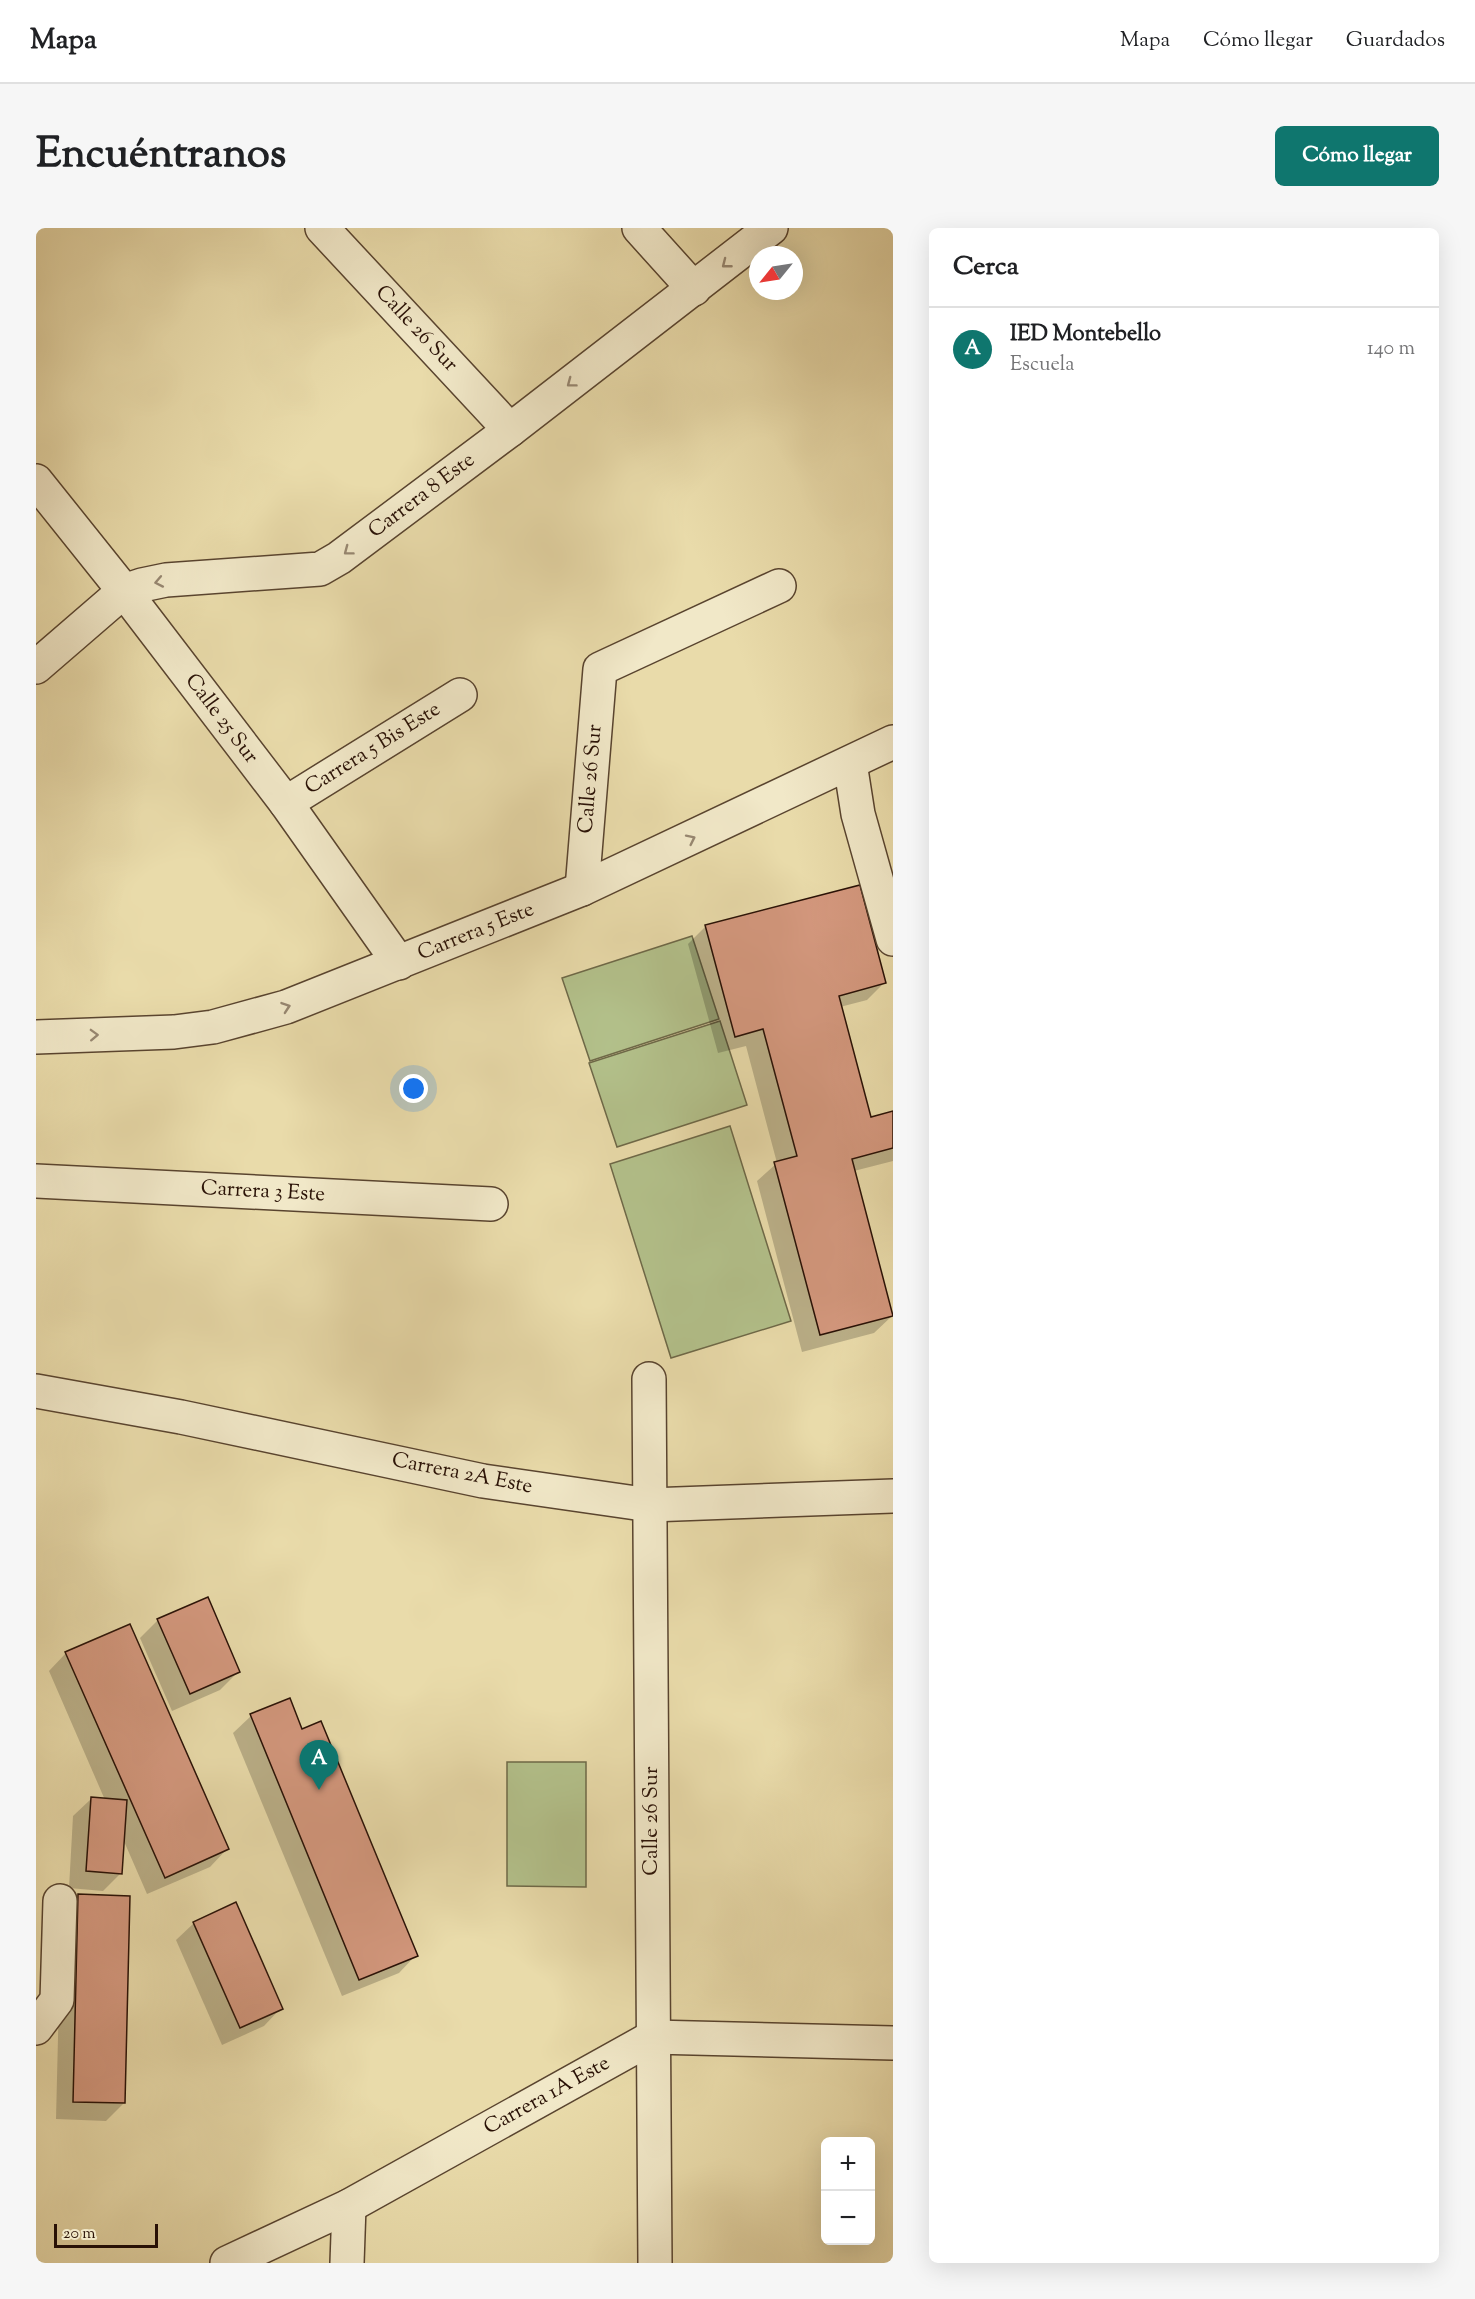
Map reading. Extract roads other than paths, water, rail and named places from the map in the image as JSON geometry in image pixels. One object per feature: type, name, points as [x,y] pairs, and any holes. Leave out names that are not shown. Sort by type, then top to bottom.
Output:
[{"type":"street","name":"Calle 26 Sur","points":[[322,228],[510,430]]},
{"type":"street","points":[[639,228],[694,289]]},
{"type":"street","name":"Carrera 8 Este","points":[[36,667],[124,591],[166,580],[320,568],[339,558],[510,430],[771,228]]},
{"type":"street","name":"Calle 25 Sur","points":[[36,481],[124,591],[286,803],[399,963]]},
{"type":"street","name":"Calle 26 Sur","points":[[582,889],[600,669],[779,586]]},
{"type":"street","name":"Carrera 5 Bis Este","points":[[286,803],[460,695]]},
{"type":"street","name":"Carrera 5 Este","points":[[36,1037],[174,1032],[213,1028],[286,1007],[582,889],[893,742]]},
{"type":"street","points":[[850,763],[858,813],[893,939]]},
{"type":"street","name":"Carrera 3 Este","points":[[36,1181],[491,1204]]},
{"type":"street","name":"Calle 26 Sur","points":[[649,1379],[655,2263]]},
{"type":"street","name":"Carrera 2A Este","points":[[36,1391],[181,1417],[483,1481],[650,1505],[893,1496]]},
{"type":"street","points":[[36,2028],[57,2000],[60,1901]]},
{"type":"street","points":[[653,2037],[893,2043]]},
{"type":"street","name":"Carrera 1A Este","points":[[227,2263],[349,2206],[653,2037]]},
{"type":"street","points":[[347,2263],[349,2206]]},
{"type":"place","name":"IED Montebello","points":[[319,1790]]}]
